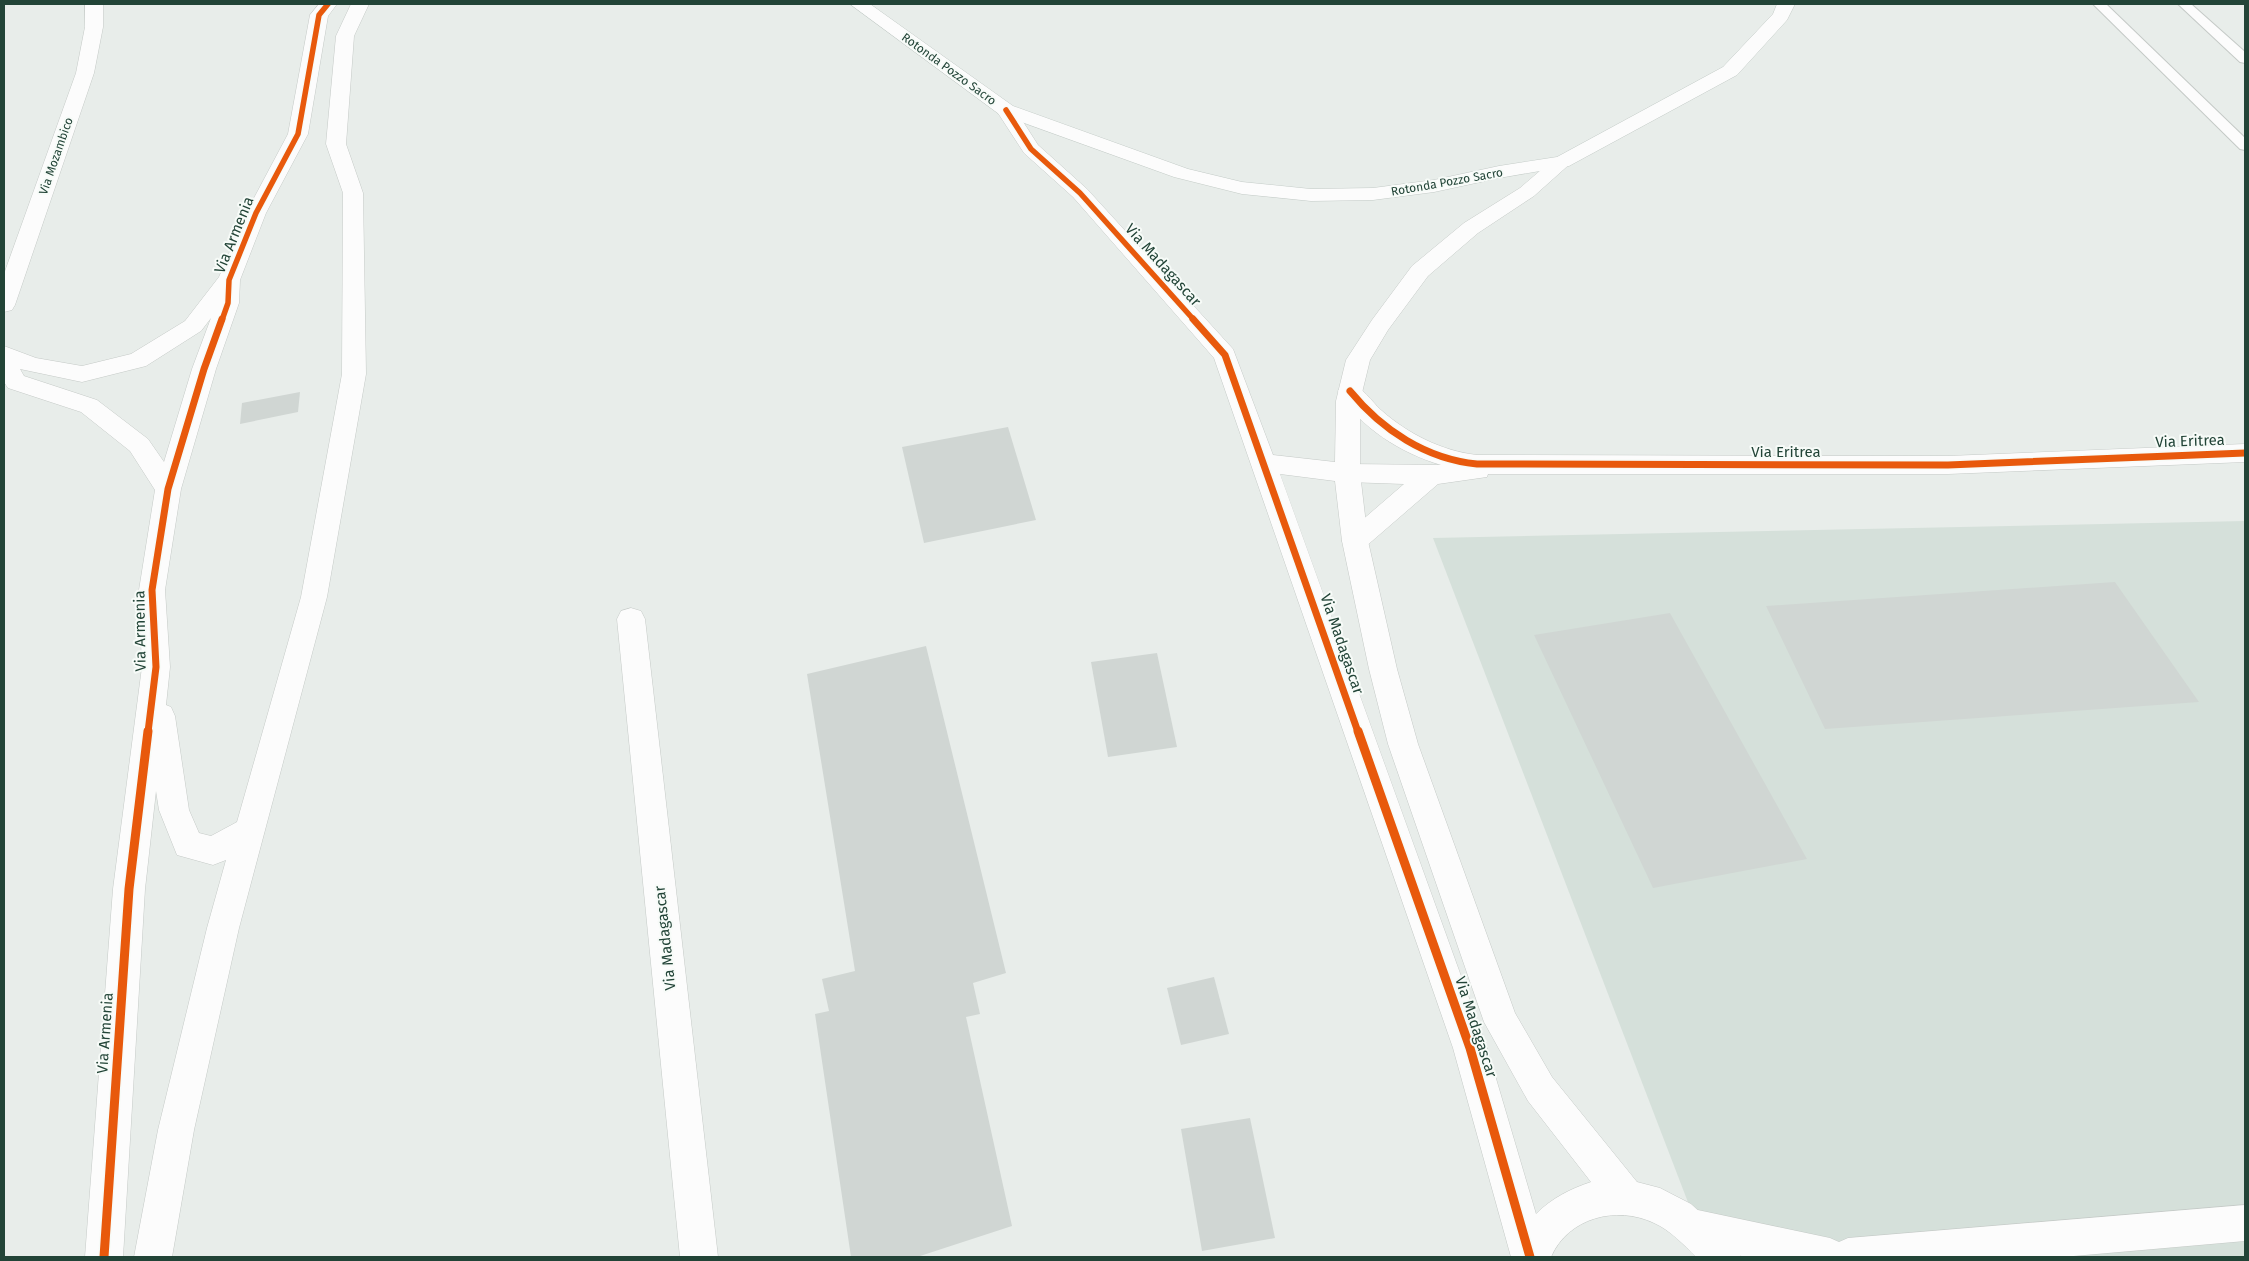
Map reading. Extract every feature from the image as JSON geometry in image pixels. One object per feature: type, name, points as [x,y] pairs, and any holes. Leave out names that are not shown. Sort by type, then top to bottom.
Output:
[{"type":"street","name":"Via Mozambico","points":[[4,305],[85,73],[94,27],[94,4]]},
{"type":"street","name":"Via Armenia","points":[[249,831],[213,851],[188,845],[174,810],[164,748],[156,667],[152,590],[168,490],[204,369],[228,303],[229,280],[256,213],[298,134],[319,15],[328,4]]},
{"type":"street","points":[[153,1257],[176,1130],[221,938],[314,597],[354,374],[353,193],[336,144],[344,36],[360,4]]},
{"type":"street","name":"Rotonda Pozzo Sacro","points":[[859,4],[1006,110],[1181,173],[1242,188],[1311,195],[1373,194],[1434,186],[1562,162],[1730,71],[1781,16],[1786,4]]},
{"type":"street","name":"Via Madagascar","points":[[1006,110],[1031,149],[1080,193],[1225,355],[1470,1048],[1531,1257]]},
{"type":"street","points":[[283,161],[307,149],[315,148],[326,160],[330,180],[342,210],[354,275]]},
{"type":"street","name":"Via Madagascar","points":[[1562,162],[1527,192],[1471,228],[1420,271],[1380,325],[1358,360],[1350,391],[1348,401],[1347,474],[1355,541],[1403,744],[1501,1022],[1540,1089],[1625,1196]]},
{"type":"street","points":[[4,354],[32,365],[82,374],[138,360],[193,326],[229,280]]},
{"type":"street","points":[[4,363],[16,382],[89,406],[139,445],[168,490]]},
{"type":"street","name":"Via Eritrea","points":[[1350,391],[1383,427],[1425,450],[1463,463],[1524,465],[1948,465],[2245,453]]},
{"type":"street","points":[[1264,463],[1347,474]]},
{"type":"street","name":"Via Eritrea","points":[[1347,474],[1431,476],[1524,465]]},
{"type":"street","points":[[1355,541],[1431,476]]},
{"type":"street","name":"Via Madagascar","points":[[631,619],[699,1257]]},
{"type":"street","name":"Via Armenia","points":[[104,1257],[129,889],[156,667]]},
{"type":"street","points":[[1531,1257],[1538,1240],[1562,1213],[1591,1199],[1625,1196],[1659,1206],[1693,1227],[1722,1257]]},
{"type":"street","points":[[1848,1257],[2245,1223]]},
{"type":"street","points":[[1693,1227],[1830,1257]]},
{"type":"lane","points":[[2099,4],[2245,146]]},
{"type":"lane","points":[[2184,4],[2245,59]]},
{"type":"shaded area","points":[[2245,521],[2245,1257],[1709,1257],[1433,538]]},
{"type":"building","points":[[300,392],[298,412],[240,424],[242,403]]},
{"type":"building","points":[[1008,427],[1036,520],[924,543],[902,447]]},
{"type":"building","points":[[2115,582],[2199,702],[1825,729],[1766,606]]},
{"type":"building","points":[[1670,613],[1807,859],[1653,888],[1534,635]]},
{"type":"building","points":[[926,646],[1006,973],[973,983],[980,1014],[966,1017],[1012,1226],[917,1257],[851,1257],[815,1014],[829,1011],[822,979],[855,971],[807,674]]},
{"type":"building","points":[[1157,653],[1177,747],[1108,757],[1091,662]]},
{"type":"building","points":[[1214,977],[1229,1034],[1181,1045],[1167,988]]},
{"type":"building","points":[[1250,1118],[1275,1238],[1202,1251],[1181,1129]]},
{"type":"cycle path","points":[[104,1257],[129,889],[156,667],[152,590],[168,489],[204,369],[228,303],[229,280],[256,213],[298,134],[319,15],[328,4]]},
{"type":"cycle path","points":[[1006,110],[1031,149],[1080,193],[1225,355],[1470,1048],[1530,1257]]},
{"type":"cycle path","points":[[1350,391],[1372,416],[1400,437],[1446,458],[1477,464],[1948,465],[2245,453]]}]
